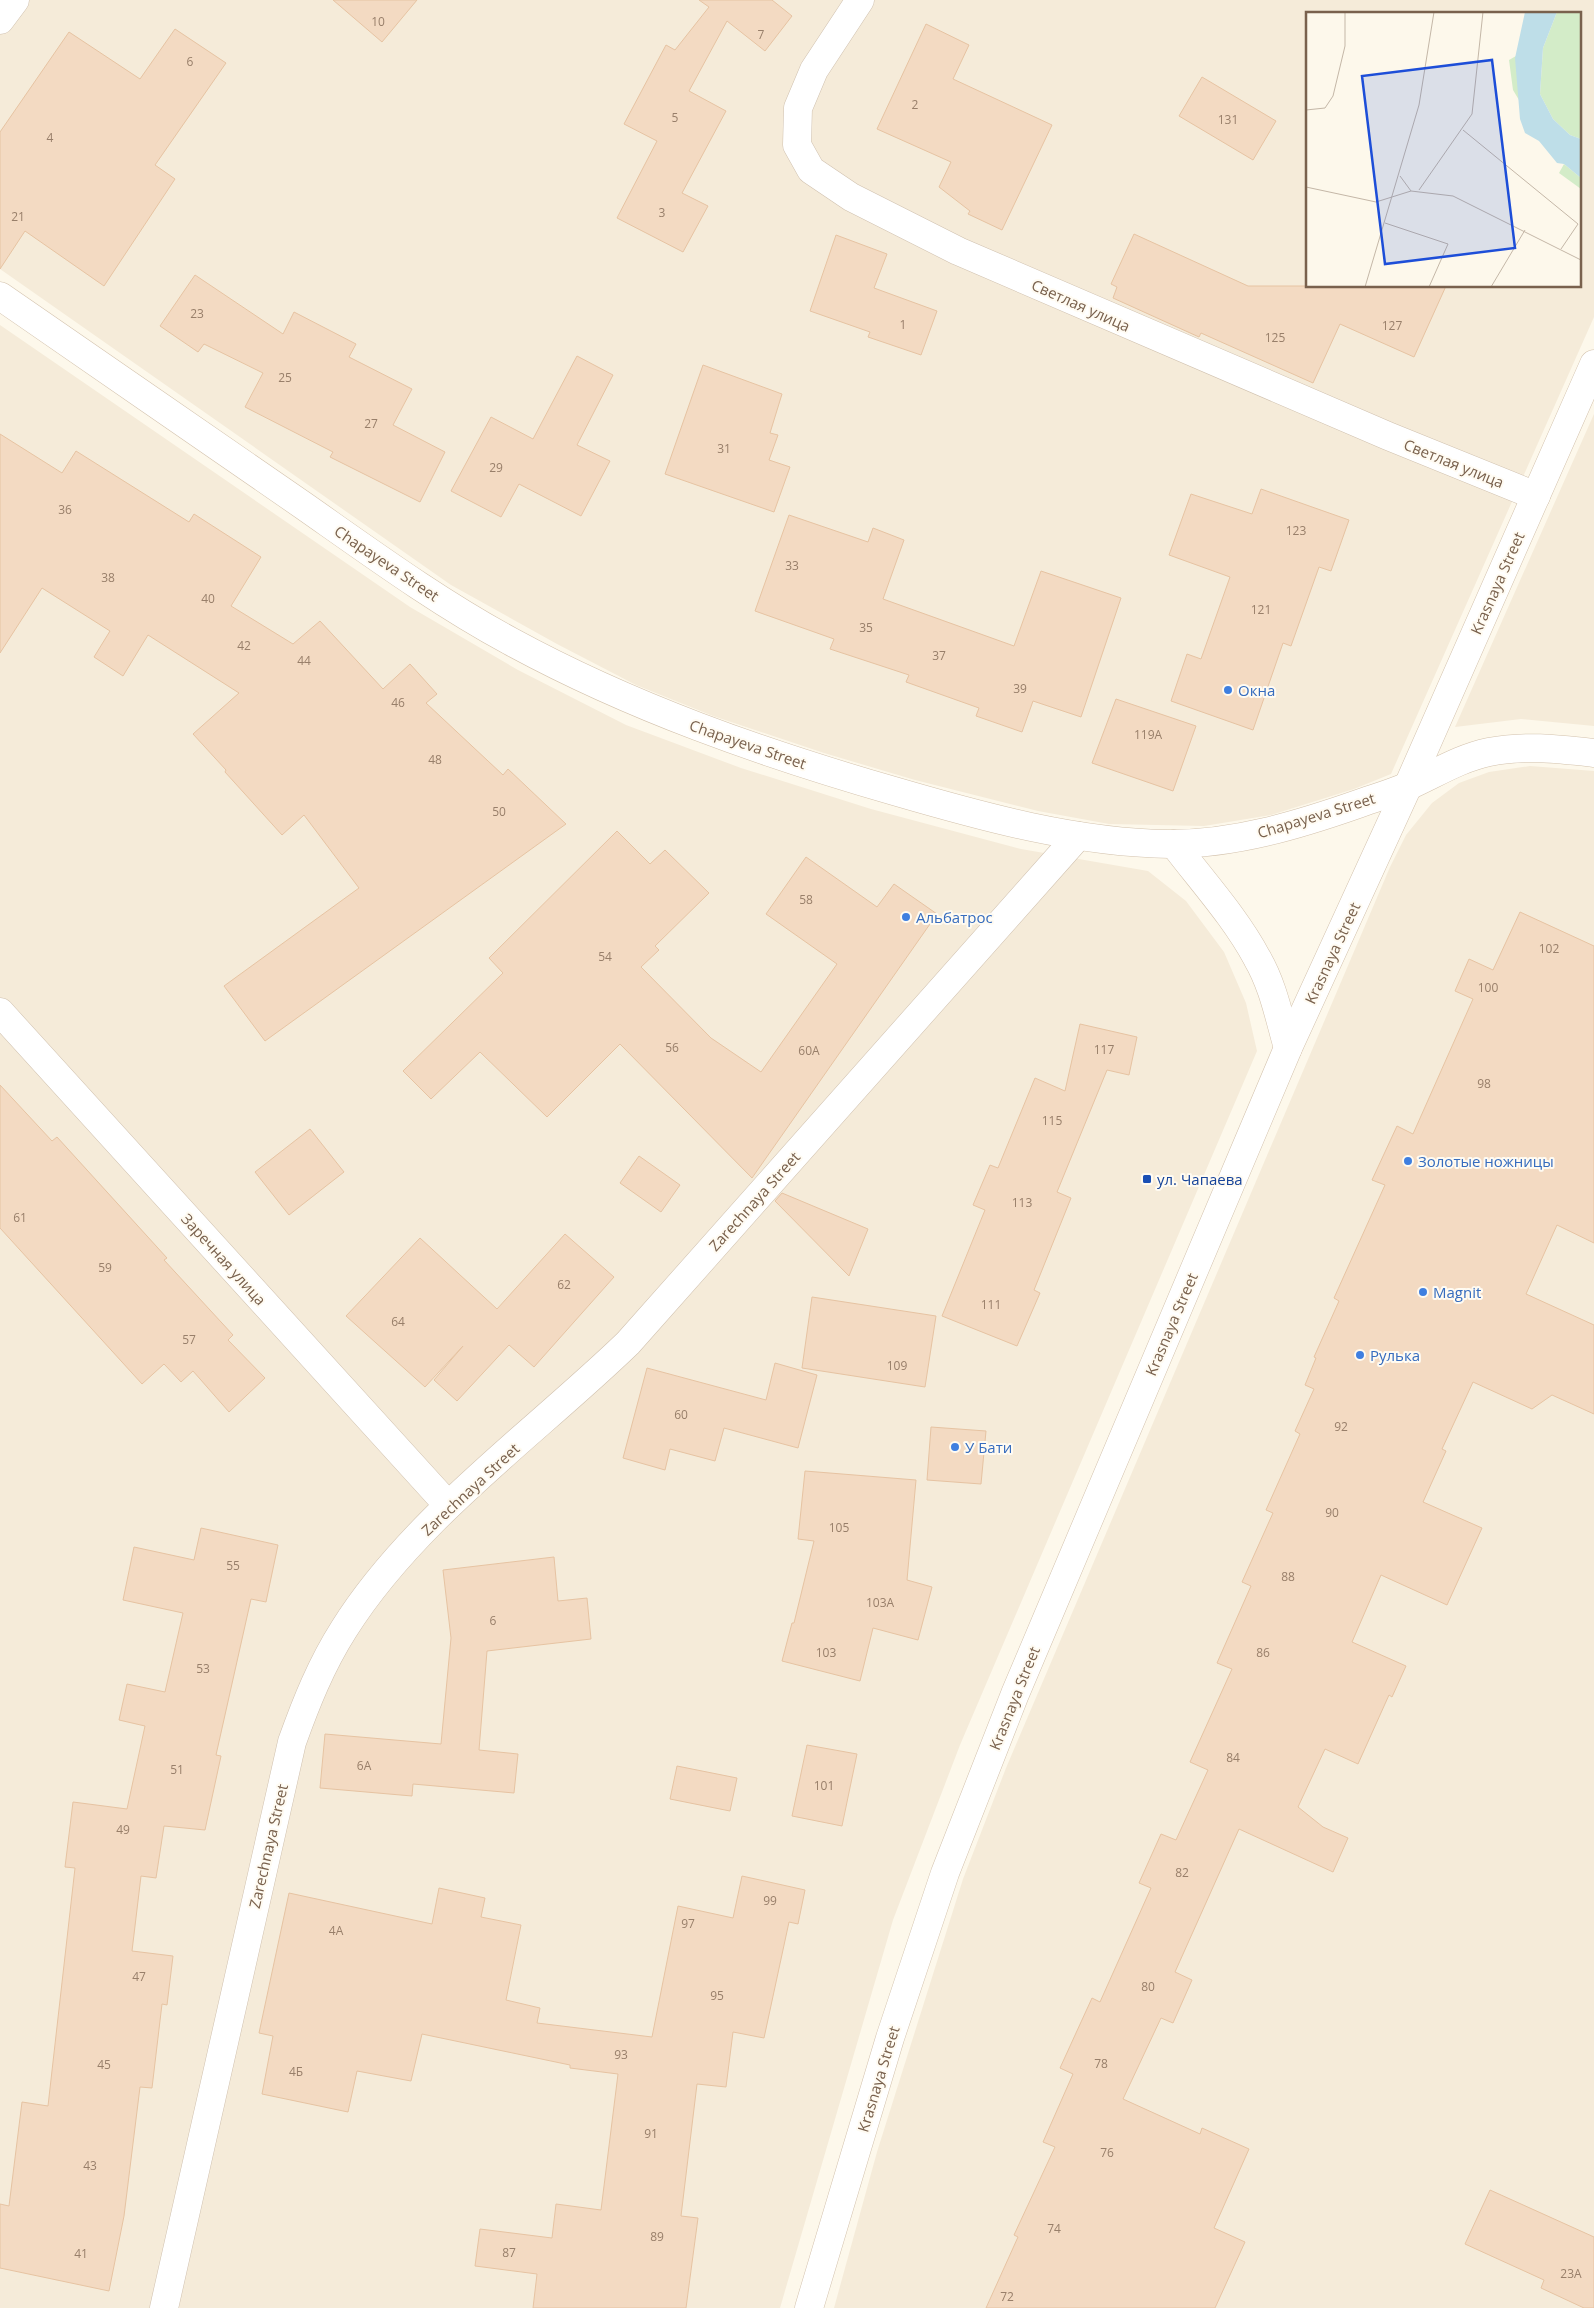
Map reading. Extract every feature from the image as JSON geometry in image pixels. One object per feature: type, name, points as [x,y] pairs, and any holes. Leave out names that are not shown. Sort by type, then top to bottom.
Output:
[{"type":"street","points":[[0,20],[15,0]]},
{"type":"street","name":"Светлая улица","points":[[860,0],[814,70],[798,108],[798,145],[811,170],[851,198],[958,251],[1324,409],[1536,496]]},
{"type":"street","name":"Chapayeva Street","points":[[0,296],[430,594],[508,640],[575,675],[672,718],[778,756],[944,806],[1078,836],[1116,841],[1174,844],[1255,835],[1314,820],[1408,786],[1442,768],[1484,753],[1515,748],[1542,747],[1594,753]]},
{"type":"street","name":"Krasnaya Street","points":[[809,2308],[890,2038],[945,1873],[1015,1694],[1288,1048],[1408,786],[1594,364]]},
{"type":"street","name":"Zarechnaya Street","points":[[164,2308],[292,1742],[313,1685],[344,1629],[377,1582],[448,1505],[582,1387],[628,1343],[1078,836]]},
{"type":"street","points":[[1174,844],[1239,930],[1257,958],[1270,985],[1288,1048]]},
{"type":"street","name":"Заречная улица","points":[[0,1012],[448,1505]]},
{"type":"shaded area","points":[[0,0],[1594,0],[1594,317],[1391,774],[1354,789],[1271,815],[1204,826],[1109,824],[1038,811],[915,780],[824,753],[713,716],[636,685],[451,585],[0,269]]},
{"type":"shaded area","points":[[0,325],[410,607],[518,670],[626,725],[741,768],[871,809],[1021,849],[1148,871],[1186,901],[1224,952],[1246,1003],[1257,1051],[960,1745],[893,1920],[780,2308],[0,2308]]},
{"type":"shaded area","points":[[1594,414],[1594,726],[1521,719],[1455,727]]},
{"type":"shaded area","points":[[1530,766],[1594,771],[1594,2308],[834,2308],[877,2152],[963,1879],[1006,1768],[1390,867],[1406,835],[1432,803],[1459,783],[1489,772]]},
{"type":"building","points":[[333,0],[417,0],[382,42]]},
{"type":"building","points":[[699,0],[772,0],[792,16],[765,51],[727,21],[689,91],[726,111],[682,193],[708,206],[683,252],[617,218],[657,141],[624,124],[666,45],[675,50],[709,7]]},
{"type":"building","points":[[926,24],[969,45],[953,79],[1052,125],[1002,230],[968,214],[970,211],[939,187],[951,162],[877,129]]},
{"type":"building","points":[[175,29],[226,63],[155,165],[175,179],[104,286],[25,231],[0,269],[0,132],[69,32],[140,79]]},
{"type":"building","points":[[1202,77],[1276,121],[1253,160],[1179,116]]},
{"type":"building","points":[[1134,234],[1248,286],[1445,288],[1414,357],[1340,324],[1313,383],[1201,333],[1199,337],[1113,298],[1117,287],[1111,284]]},
{"type":"building","points":[[836,235],[887,254],[874,288],[937,311],[921,355],[868,337],[870,332],[810,311]]},
{"type":"building","points":[[195,275],[283,334],[294,312],[356,344],[349,357],[412,389],[393,425],[445,452],[420,502],[330,457],[333,452],[245,407],[263,373],[204,344],[198,352],[160,326]]},
{"type":"building","points":[[577,356],[613,375],[577,445],[610,461],[581,516],[519,484],[501,517],[451,491],[491,417],[533,439]]},
{"type":"building","points":[[703,365],[782,394],[770,433],[778,435],[769,460],[790,467],[774,512],[665,474]]},
{"type":"building","points":[[0,434],[62,473],[76,451],[189,522],[194,514],[261,557],[231,606],[293,644],[320,621],[383,689],[410,664],[437,694],[426,703],[503,775],[508,769],[566,824],[265,1041],[224,986],[359,888],[304,815],[282,835],[193,734],[239,693],[148,635],[123,676],[94,657],[110,631],[42,588],[0,653]]},
{"type":"building","points":[[1261,489],[1349,520],[1331,571],[1319,567],[1291,646],[1283,643],[1253,730],[1171,701],[1187,654],[1201,659],[1230,577],[1169,555],[1191,494],[1252,514]]},
{"type":"building","points":[[789,515],[868,542],[873,528],[904,540],[883,599],[1014,646],[1041,571],[1121,598],[1081,717],[1033,701],[1022,732],[976,716],[979,708],[906,682],[909,675],[830,649],[834,639],[755,611]]},
{"type":"building","points":[[1116,699],[1196,726],[1173,791],[1092,763]]},
{"type":"building","points":[[617,831],[650,864],[665,850],[709,893],[655,946],[659,950],[641,967],[711,1038],[761,1072],[837,964],[766,914],[806,857],[877,907],[894,884],[937,914],[752,1178],[620,1044],[547,1117],[480,1052],[431,1099],[403,1071],[503,973],[489,958]]},
{"type":"building","points":[[1520,912],[1594,946],[1594,1243],[1557,1225],[1526,1294],[1594,1325],[1594,1414],[1552,1395],[1532,1409],[1473,1382],[1442,1449],[1446,1451],[1423,1502],[1482,1528],[1447,1605],[1381,1575],[1352,1642],[1406,1666],[1392,1697],[1389,1695],[1358,1764],[1325,1749],[1298,1807],[1323,1827],[1348,1838],[1333,1872],[1239,1829],[1175,1972],[1192,1980],[1173,2023],[1161,2018],[1123,2099],[1200,2134],[1202,2128],[1249,2149],[1214,2228],[1245,2242],[1215,2308],[986,2308],[1018,2237],[1014,2235],[1055,2147],[1043,2142],[1073,2074],[1060,2068],[1092,1998],[1100,2002],[1151,1888],[1139,1883],[1161,1834],[1176,1840],[1208,1770],[1190,1762],[1232,1669],[1217,1663],[1251,1586],[1242,1582],[1273,1513],[1266,1510],[1300,1434],[1295,1431],[1314,1389],[1305,1385],[1316,1358],[1314,1357],[1339,1301],[1334,1298],[1385,1185],[1372,1180],[1397,1126],[1413,1134],[1473,999],[1455,991],[1469,959],[1493,970]]},
{"type":"building","points":[[1080,1024],[1137,1037],[1129,1075],[1107,1070],[1057,1192],[1071,1198],[1034,1290],[1040,1293],[1017,1346],[942,1316],[985,1210],[973,1205],[990,1165],[998,1168],[1035,1078],[1065,1091]]},
{"type":"building","points":[[0,1085],[52,1141],[57,1137],[167,1258],[164,1260],[233,1335],[228,1340],[265,1378],[229,1412],[193,1371],[181,1382],[164,1364],[142,1384],[0,1228]]},
{"type":"building","points":[[310,1129],[344,1172],[289,1215],[255,1172]]},
{"type":"building","points":[[639,1156],[680,1185],[661,1212],[620,1183]]},
{"type":"building","points":[[782,1193],[868,1229],[849,1276],[775,1201]]},
{"type":"building","points":[[565,1234],[614,1277],[534,1367],[509,1345],[457,1401],[434,1380],[463,1346],[425,1387],[346,1316],[420,1238],[497,1309]]},
{"type":"building","points":[[812,1297],[936,1316],[925,1387],[802,1368]]},
{"type":"building","points":[[775,1363],[817,1375],[798,1448],[724,1428],[715,1461],[670,1449],[665,1470],[623,1458],[647,1368],[766,1400]]},
{"type":"building","points":[[931,1427],[986,1431],[981,1484],[927,1480]]},
{"type":"building","points":[[805,1471],[916,1480],[907,1580],[932,1587],[918,1640],[873,1628],[860,1681],[782,1661],[792,1623],[794,1623],[814,1541],[798,1539]]},
{"type":"building","points":[[201,1528],[278,1545],[266,1602],[251,1599],[216,1755],[221,1756],[205,1830],[164,1826],[156,1878],[141,1876],[132,1951],[173,1956],[167,2005],[162,2004],[152,2088],[140,2087],[124,2216],[109,2291],[0,2268],[0,2204],[9,2206],[22,2102],[48,2106],[75,1868],[65,1867],[73,1802],[127,1809],[145,1726],[119,1720],[127,1684],[165,1692],[183,1613],[123,1600],[134,1547],[194,1560]]},
{"type":"building","points":[[554,1557],[558,1601],[587,1598],[591,1639],[487,1651],[479,1750],[518,1754],[514,1793],[413,1784],[412,1796],[320,1788],[325,1734],[441,1744],[451,1638],[443,1570]]},
{"type":"building","points":[[807,1745],[857,1754],[842,1826],[792,1816]]},
{"type":"building","points":[[677,1766],[737,1778],[730,1811],[670,1799]]},
{"type":"building","points":[[742,1876],[805,1890],[798,1924],[789,1922],[764,2038],[733,2032],[726,2087],[697,2084],[681,2216],[698,2218],[686,2308],[533,2308],[537,2274],[475,2266],[480,2229],[552,2238],[556,2204],[601,2210],[618,2074],[570,2068],[570,2065],[422,2034],[411,2081],[357,2071],[348,2112],[262,2094],[273,2036],[259,2033],[289,1893],[432,1924],[439,1888],[485,1898],[481,1917],[521,1925],[506,2000],[540,2008],[537,2023],[652,2037],[678,1906],[733,1918]]},
{"type":"building","points":[[1490,2190],[1594,2237],[1594,2308],[1584,2308],[1541,2288],[1544,2280],[1465,2244]]},
{"type":"place","name":"Окна","points":[[1228,690]]},
{"type":"place","name":"Альбатрос","points":[[906,917]]},
{"type":"place","name":"Золотые ножницы","points":[[1408,1161]]},
{"type":"place","name":"ул. Чапаева","points":[[1147,1179]]},
{"type":"place","name":"Magnit","points":[[1423,1292]]},
{"type":"place","name":"Рулька","points":[[1360,1355]]},
{"type":"place","name":"У Бати","points":[[955,1447]]}]
